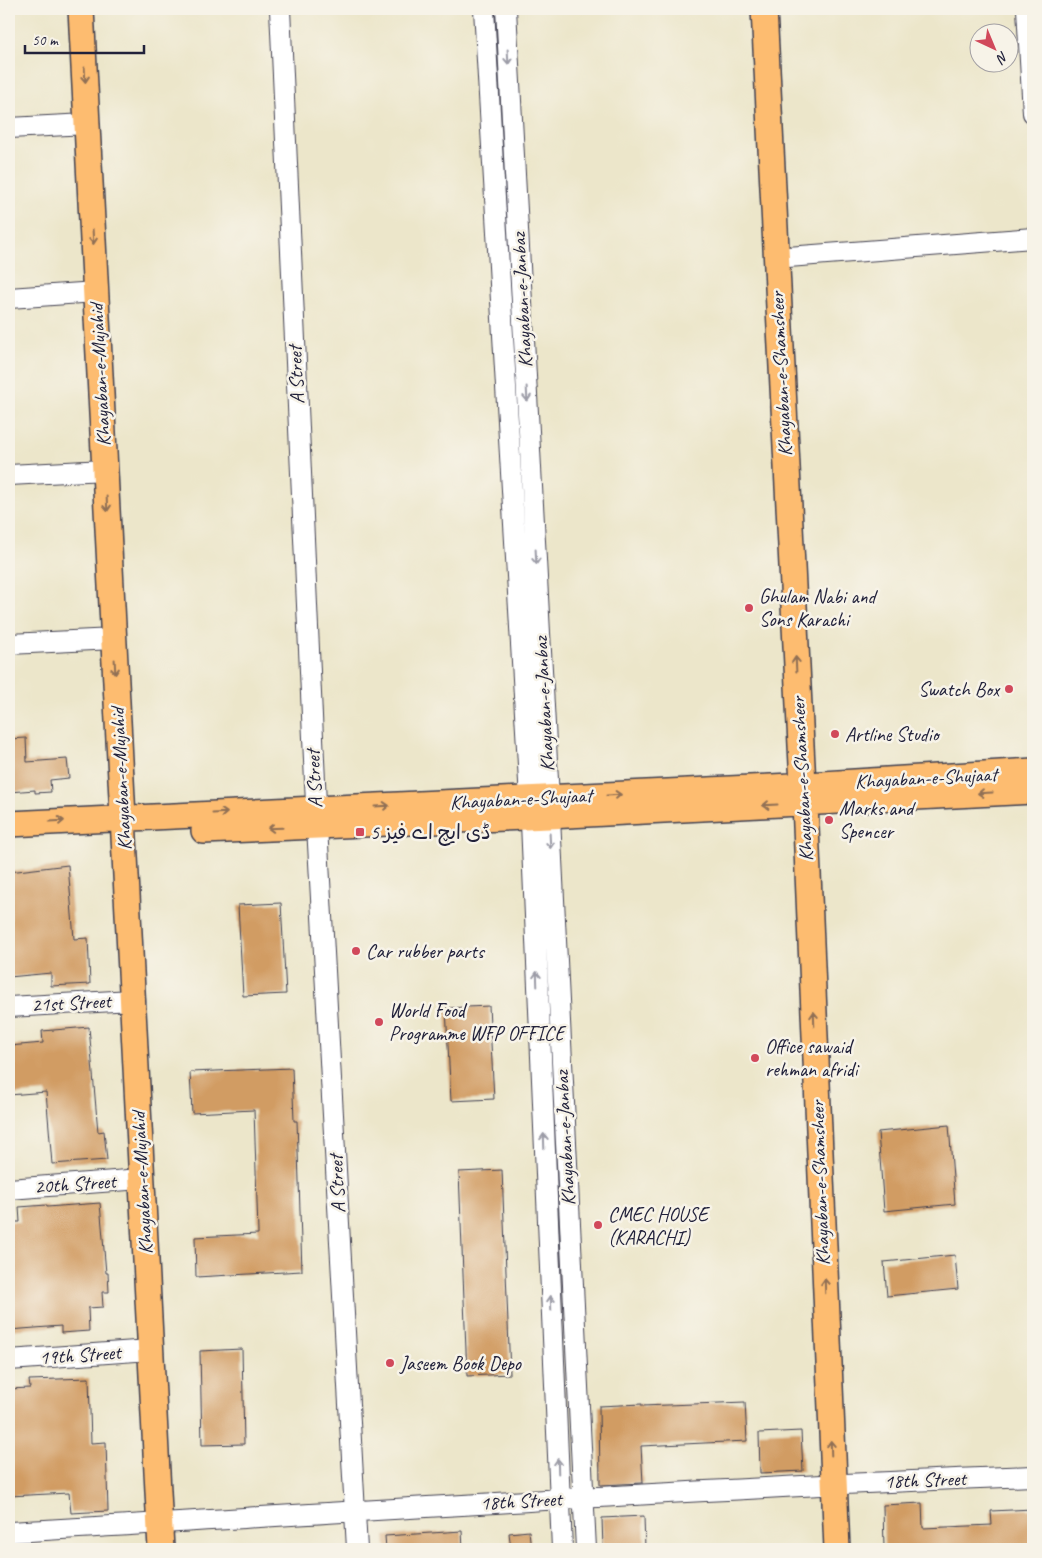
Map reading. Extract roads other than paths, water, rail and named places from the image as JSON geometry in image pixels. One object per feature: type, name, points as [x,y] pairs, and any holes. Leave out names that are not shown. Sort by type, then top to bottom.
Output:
[{"type":"main road","name":"Khayaban-e-Mujahid","points":[[81,9],[160,1549]]},
{"type":"main road","name":"Khayaban-e-Shamsheer","points":[[764,9],[775,258],[804,794],[837,1549]]},
{"type":"main road","name":"Khayaban-e-Shujaat","points":[[804,794],[1033,771]]},
{"type":"main road","name":"Khayaban-e-Shujaat","points":[[9,824],[124,826],[804,794],[1033,791]]},
{"type":"main road","name":"Khayaban-e-Shujaat","points":[[9,841],[124,826]]},
{"type":"street","name":"A Street","points":[[280,9],[316,818],[357,1549]]},
{"type":"street","name":"Khayaban-e-Janbaz","points":[[484,9],[540,807],[586,1549]]},
{"type":"street","name":"Khayaban-e-Janbaz","points":[[506,9],[540,807],[562,1549]]},
{"type":"street","points":[[1027,9],[1033,113]]},
{"type":"street","points":[[9,128],[87,124]]},
{"type":"street","points":[[775,258],[1033,238]]},
{"type":"street","points":[[9,298],[96,292]]},
{"type":"street","points":[[9,474],[105,470]]},
{"type":"street","points":[[9,644],[114,639]]},
{"type":"street","name":"21st Street","points":[[9,1007],[132,1000]]},
{"type":"street","name":"20th Street","points":[[9,1189],[142,1179]]},
{"type":"street","name":"19th Street","points":[[9,1360],[150,1350]]},
{"type":"street","name":"18th Street","points":[[9,1532],[583,1497],[1033,1476]]},
{"type":"place","name":"Ghulam Nabi and Sons Karachi","points":[[749,608]]},
{"type":"place","name":"Swatch Box","points":[[1009,689]]},
{"type":"place","name":"Artline Studio","points":[[835,734]]},
{"type":"place","name":"Marks and Spencer","points":[[829,820]]},
{"type":"place","name":"5 ڈی ایچ اے فیز","points":[[360,832]]},
{"type":"place","name":"Car rubber parts","points":[[356,951]]},
{"type":"place","name":"World Food Programme WFP OFFICE","points":[[379,1022]]},
{"type":"place","name":"Office sawaid rehman afridi","points":[[755,1058]]},
{"type":"place","name":"CMEC HOUSE (KARACHI)","points":[[598,1225]]},
{"type":"place","name":"Jaseem Book Depo","points":[[390,1363]]}]
